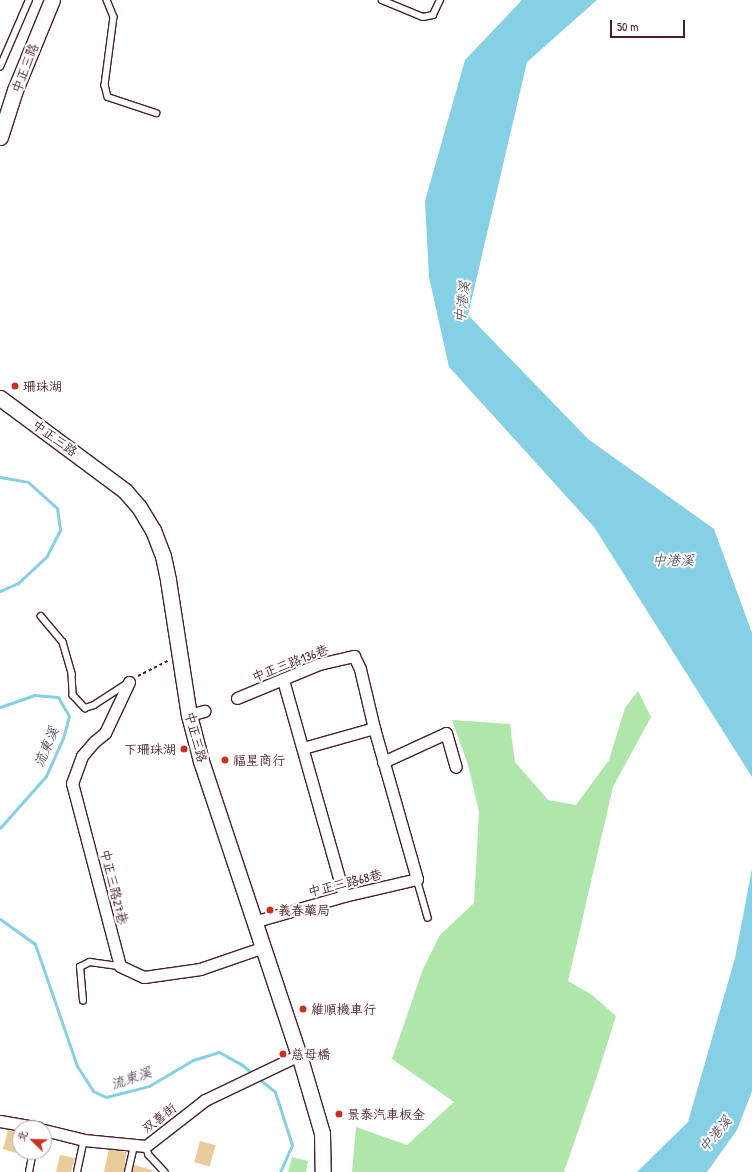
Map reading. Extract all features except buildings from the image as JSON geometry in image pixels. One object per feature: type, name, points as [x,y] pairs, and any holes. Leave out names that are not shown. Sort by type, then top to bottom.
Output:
[{"type":"main road","name":"中正三路","points":[[0,137],[15,90],[52,0]]},
{"type":"main road","name":"中正三路","points":[[0,398],[120,487],[139,507],[153,530],[163,556],[189,715],[201,761],[256,921],[299,1055],[322,1133],[323,1172]]},
{"type":"street","name":"中正三路136巷","points":[[237,698],[319,664],[354,656],[360,669],[374,728]]},
{"type":"street","points":[[283,680],[344,896]]},
{"type":"street","name":"中正三路27巷","points":[[120,966],[72,783],[82,756],[94,742],[105,733],[129,682]]},
{"type":"street","points":[[189,715],[204,711]]},
{"type":"street","points":[[303,748],[374,728],[417,879]]},
{"type":"street","points":[[383,762],[446,733],[456,767]]},
{"type":"street","name":"中正三路68巷","points":[[256,921],[344,896],[417,879]]},
{"type":"street","points":[[120,966],[144,977],[200,969],[264,947]]},
{"type":"street","name":"双喜街","points":[[52,1132],[84,1140],[146,1146],[206,1100],[299,1055]]},
{"type":"street","points":[[0,1120],[12,1123]]},
{"type":"lane","points":[[0,66],[30,0]]},
{"type":"lane","points":[[107,0],[114,17],[106,86],[108,97],[156,113]]},
{"type":"lane","points":[[382,0],[423,17],[433,15],[440,0]]},
{"type":"lane","points":[[41,616],[63,642],[72,674],[73,695],[85,708],[94,705],[129,682]]},
{"type":"lane","points":[[417,879],[428,917]]},
{"type":"lane","points":[[82,1001],[80,967],[90,962],[120,966]]},
{"type":"lane","points":[[77,1172],[84,1140]]},
{"type":"lane","points":[[128,1172],[134,1146]]},
{"type":"lane","points":[[146,1146],[149,1155],[165,1172]]},
{"type":"lane","points":[[29,1172],[31,1160]]},
{"type":"path","points":[[129,682],[145,671],[179,655]]},
{"type":"green space","points":[[638,691],[651,717],[613,787],[568,981],[592,995],[616,1016],[564,1172],[352,1172],[356,1127],[407,1145],[454,1102],[392,1059],[423,969],[440,935],[474,903],[479,812],[468,765],[452,720],[510,724],[515,762],[548,800],[576,805],[609,760],[625,708]]},
{"type":"green space","points":[[292,1157],[308,1161],[306,1172],[288,1172]]},
{"type":"water","name":"中港溪","points":[[522,0],[597,0],[527,62],[468,315],[588,439],[714,529],[752,633],[752,777],[594,527],[449,367],[429,277],[425,201],[465,60]]},
{"type":"water","name":"中港溪","points":[[752,869],[752,1091],[737,1130],[707,1172],[637,1172],[688,1122],[735,958]]},
{"type":"waterway","name":"流東溪","points":[[0,477],[28,482],[57,508],[60,530],[47,556],[18,583],[0,591]]},
{"type":"waterway","name":"流東溪","points":[[0,707],[34,695],[58,697],[69,716],[63,738],[46,776],[0,828]]},
{"type":"waterway","name":"流東溪","points":[[0,919],[35,944],[77,1066],[93,1091],[106,1097],[149,1086],[193,1060],[219,1052],[241,1064],[254,1075]]},
{"type":"waterway","name":"流東溪","points":[[258,1078],[275,1092],[292,1145],[280,1172]]},
{"type":"place","name":"珊珠湖","points":[[15,386]]},
{"type":"place","name":"下珊珠湖","points":[[184,749]]},
{"type":"place","name":"福星商行","points":[[225,760]]},
{"type":"place","name":"義春藥局","points":[[270,910]]},
{"type":"place","name":"維順機車行","points":[[303,1009]]},
{"type":"place","name":"慈母橋","points":[[283,1054]]},
{"type":"place","name":"景泰汽車板金","points":[[339,1114]]}]
